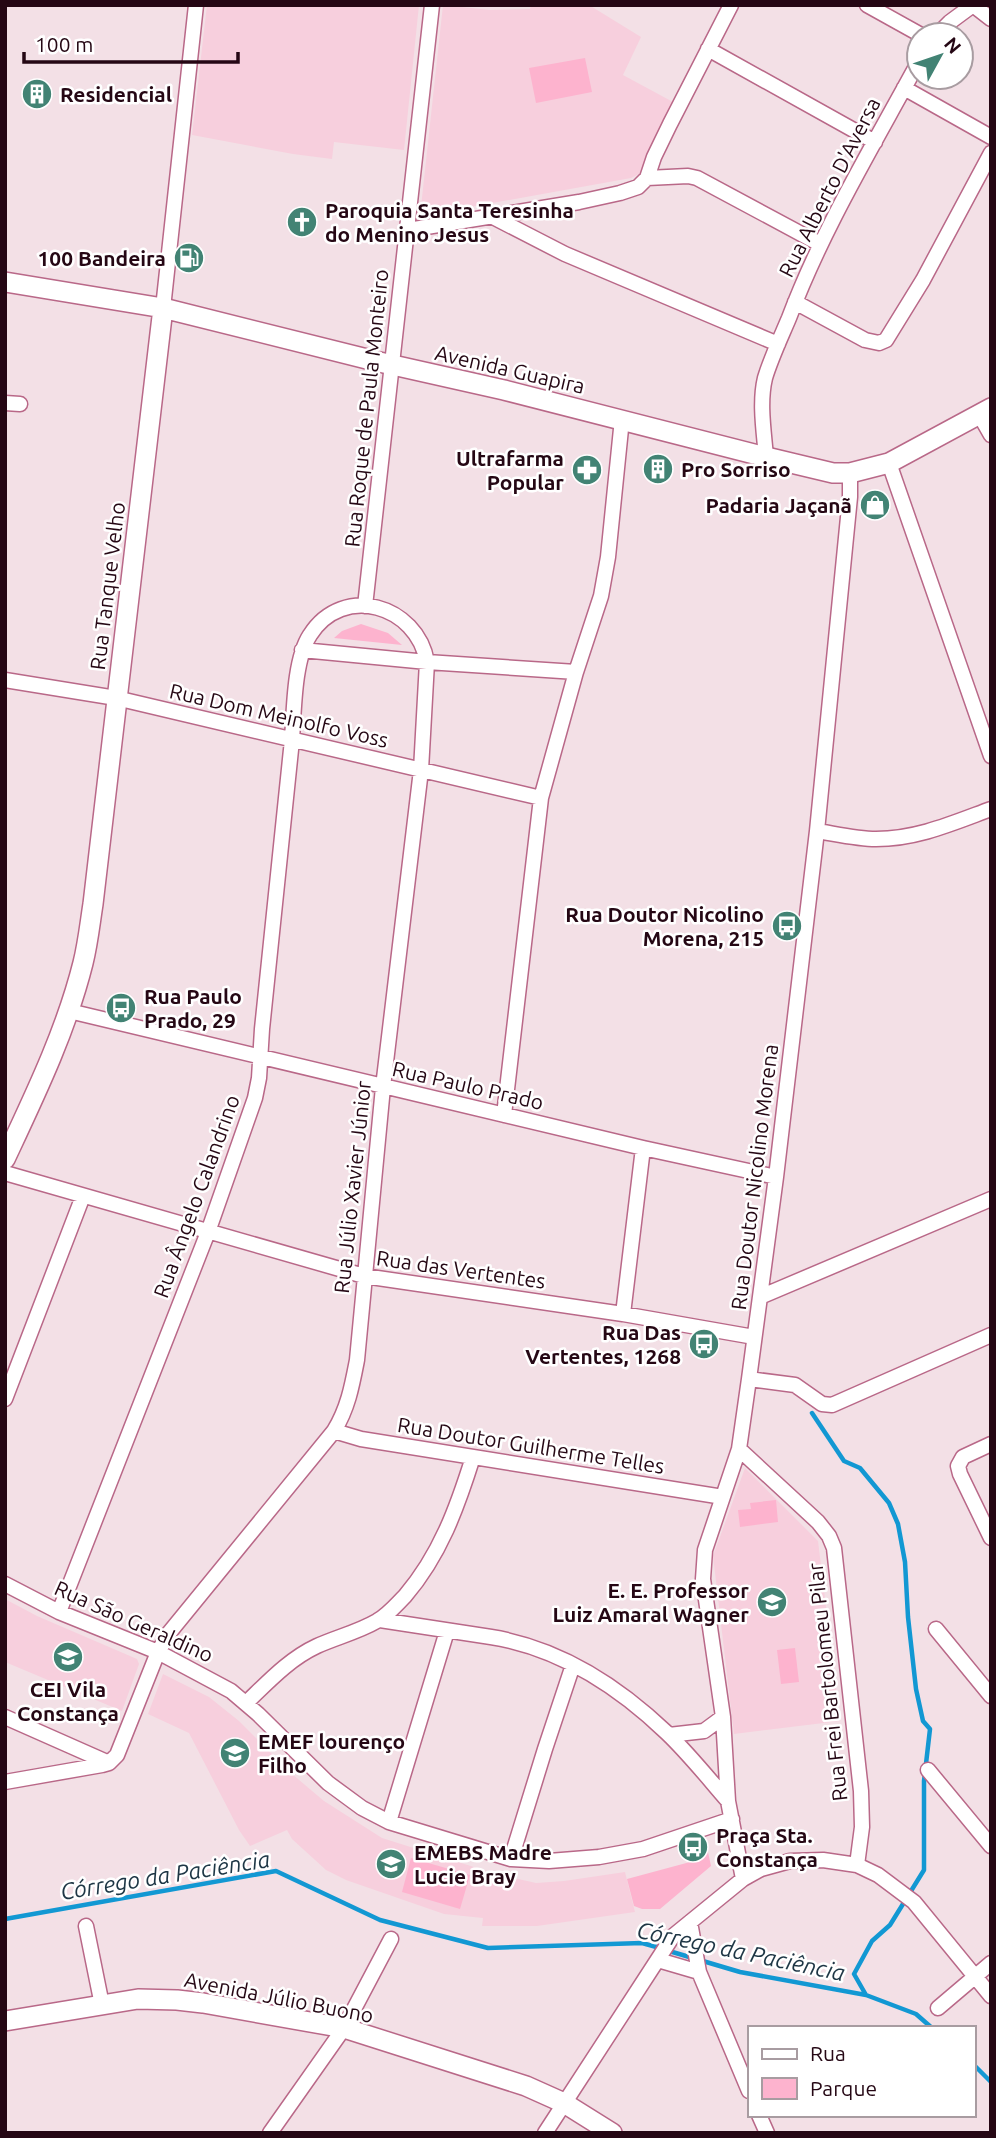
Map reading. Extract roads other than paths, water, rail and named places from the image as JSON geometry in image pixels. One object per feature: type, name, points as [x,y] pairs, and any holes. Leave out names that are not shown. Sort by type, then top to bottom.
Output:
[{"type":"street","name":"Rua Tanque Velho","points":[[5,1158],[53,1052],[84,961],[163,308],[196,5]]},
{"type":"street","name":"Rua Roque de Paula Monteiro","points":[[365,606],[432,5]]},
{"type":"street","points":[[408,230],[620,194],[638,187],[647,178],[654,157],[731,5]]},
{"type":"street","points":[[867,5],[905,27]]},
{"type":"street","points":[[951,21],[973,5],[991,19]]},
{"type":"street","points":[[708,49],[876,142]]},
{"type":"street","points":[[904,88],[991,137]]},
{"type":"street","name":"Rua Alberto D'Aversa","points":[[766,457],[762,418],[765,378],[820,244],[904,88]]},
{"type":"street","points":[[795,302],[864,340],[879,343],[886,340],[923,280],[991,153]]},
{"type":"street","points":[[647,178],[697,178],[820,244]]},
{"type":"street","points":[[491,216],[565,254],[778,344]]},
{"type":"street","name":"Avenida Guapira","points":[[5,282],[163,308],[833,473],[850,473],[889,463],[985,411]]},
{"type":"street","points":[[5,403],[20,404]]},
{"type":"street","points":[[985,411],[991,435]]},
{"type":"street","points":[[504,1115],[541,799],[576,672],[601,596],[622,419]]},
{"type":"street","points":[[889,463],[991,756]]},
{"type":"street","name":"Rua Doutor Nicolino Morena","points":[[743,1879],[728,1801],[723,1717],[703,1579],[705,1550],[739,1449],[749,1379],[817,831],[850,497],[850,473]]},
{"type":"street","points":[[426,662],[420,640],[406,622],[387,610],[365,606],[344,609],[325,618],[311,633],[302,650],[426,662],[576,672]]},
{"type":"street","name":"Rua Ângelo Calandrino","points":[[60,1612],[208,1232],[255,1098],[295,695],[302,650]]},
{"type":"street","name":"Rua Júlio Xavier Júnior","points":[[106,1764],[117,1755],[121,1747],[158,1652],[169,1633],[334,1431],[345,1413],[350,1397],[357,1360],[383,1087],[421,771],[426,662]]},
{"type":"street","name":"Rua Dom Meinolfo Voss","points":[[5,680],[116,698],[541,799]]},
{"type":"street","points":[[817,831],[873,839],[893,838],[925,833],[991,809]]},
{"type":"street","name":"Rua Paulo Prado","points":[[69,1011],[643,1149],[776,1177]]},
{"type":"street","points":[[622,1314],[643,1149]]},
{"type":"street","name":"Rua das Vertentes","points":[[5,1173],[365,1276],[622,1314],[754,1337]]},
{"type":"street","points":[[5,1399],[83,1196]]},
{"type":"street","points":[[760,1297],[991,1199]]},
{"type":"street","points":[[749,1379],[795,1385],[822,1404],[832,1405],[991,1335]]},
{"type":"street","name":"Rua Doutor Guilherme Telles","points":[[334,1431],[361,1439],[723,1497]]},
{"type":"street","points":[[991,1444],[963,1457],[958,1466],[991,1538]]},
{"type":"street","name":"Rua Frei Bartolomeu Pilar","points":[[739,1449],[818,1522],[829,1535],[834,1548],[861,1791],[862,1827],[857,1865]]},
{"type":"street","points":[[246,1703],[284,1667],[301,1655],[380,1620],[394,1608],[433,1558],[459,1502],[472,1457]]},
{"type":"street","name":"Rua São Geraldino","points":[[5,1584],[60,1612],[158,1652],[231,1691],[328,1783],[362,1808],[389,1822],[511,1859],[549,1861],[599,1857],[643,1849],[732,1819]]},
{"type":"street","points":[[380,1620],[492,1637],[552,1655],[573,1665],[613,1688],[669,1735],[728,1801]]},
{"type":"street","points":[[936,1629],[991,1696]]},
{"type":"street","points":[[389,1822],[447,1632]]},
{"type":"street","points":[[511,1859],[573,1665]]},
{"type":"street","points":[[5,1717],[106,1764]]},
{"type":"street","points":[[669,1735],[704,1731],[723,1717]]},
{"type":"street","points":[[5,1782],[106,1764]]},
{"type":"street","points":[[928,1770],[991,1846]]},
{"type":"street","points":[[545,2133],[659,1958],[684,1926],[743,1879],[761,1869],[790,1861],[823,1860],[857,1865],[878,1874],[914,1902],[991,1996]]},
{"type":"street","points":[[86,1926],[102,2005]]},
{"type":"street","points":[[684,1926],[693,1938],[699,1970],[748,2089]]},
{"type":"street","points":[[270,2133],[344,2028],[391,1938]]},
{"type":"street","points":[[659,1958],[699,1970]]},
{"type":"street","points":[[937,2008],[991,1964]]},
{"type":"street","name":"Avenida Júlio Buono","points":[[5,2021],[138,1999],[177,2000],[344,2028],[526,2086],[564,2103],[612,2133]]},
{"type":"waterway","points":[[812,1413],[844,1461],[860,1468],[889,1503],[898,1524],[905,1562],[916,1689],[923,1721],[930,1729],[924,1781],[924,1870],[890,1925],[872,1941],[854,1974],[866,1995]]},
{"type":"waterway","name":"Córrego da Paciência","points":[[5,1919],[276,1871],[380,1920],[488,1948],[642,1943],[660,1948]]},
{"type":"waterway","name":"Córrego da Paciência","points":[[669,1951],[740,1972],[866,1995],[916,2014],[930,2026]]},
{"type":"waterway","name":"Córrego da Paciência","points":[[975,2066],[991,2082]]},
{"type":"place","name":"Residencial","points":[[37,94]]},
{"type":"place","name":"Paroquia Santa Teresinha do Menino Jesus","points":[[302,222]]},
{"type":"place","name":"100 Bandeira","points":[[189,258]]},
{"type":"place","name":"Pro Sorriso","points":[[658,469]]},
{"type":"place","name":"Ultrafarma Popular","points":[[587,470]]},
{"type":"place","name":"Padaria Jaçanã","points":[[875,505]]},
{"type":"place","name":"Rua Doutor Nicolino Morena, 215","points":[[787,926]]},
{"type":"place","name":"Rua Paulo Prado, 29","points":[[121,1008]]},
{"type":"place","name":"Rua Das Vertentes, 1268","points":[[704,1344]]},
{"type":"place","name":"E. E. Professor Luiz Amaral Wagner","points":[[772,1602]]},
{"type":"place","name":"CEI Vila Constança","points":[[68,1657]]},
{"type":"place","name":"EMEF lourenço Filho","points":[[235,1753]]},
{"type":"place","name":"Praça Sta. Constança","points":[[693,1847]]},
{"type":"place","name":"EMEBS Madre Lucie Bray","points":[[391,1864]]}]
